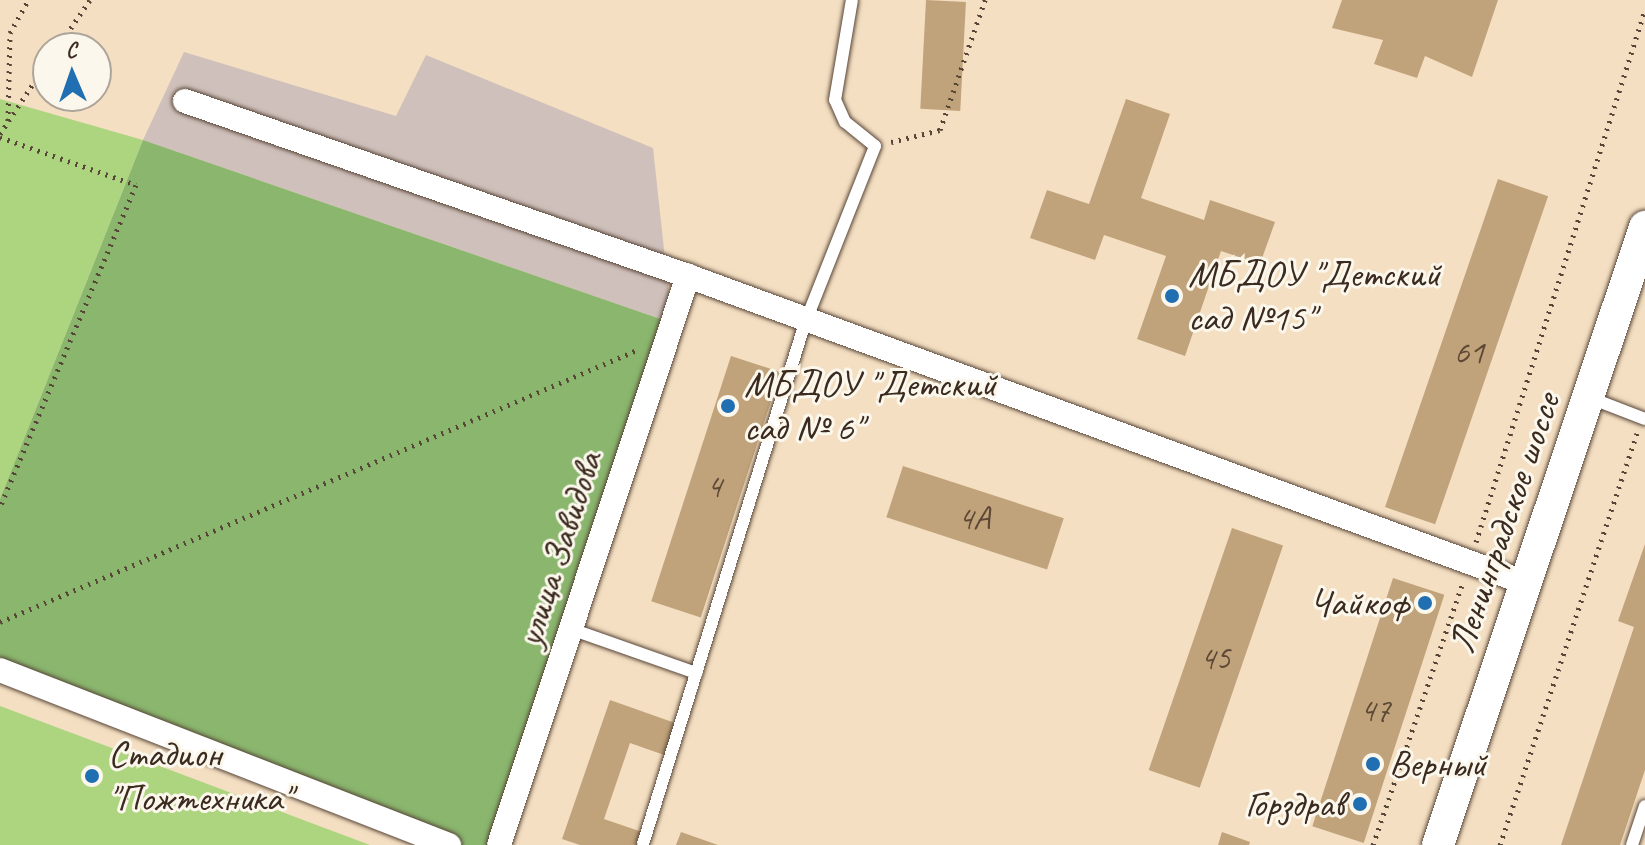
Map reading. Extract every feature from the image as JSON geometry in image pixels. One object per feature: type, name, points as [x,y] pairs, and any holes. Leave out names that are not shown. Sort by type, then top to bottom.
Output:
[{"type":"main road","name":"Ленинградское шоссе","points":[[1438,845],[1645,227]]},
{"type":"street","points":[[185,101],[688,276],[805,323],[1526,583]]},
{"type":"street","name":"улица Завидова","points":[[499,845],[688,276]]},
{"type":"street","points":[[0,670],[449,845]]},
{"type":"lane","points":[[643,844],[805,323],[875,146],[845,122],[835,100],[852,0]]},
{"type":"lane","points":[[1588,397],[1644,418]]},
{"type":"lane","points":[[571,629],[696,673]]},
{"type":"lane","points":[[1632,845],[1645,806]]},
{"type":"path","points":[[8,121],[10,33],[28,0]]},
{"type":"path","points":[[68,32],[90,0]]},
{"type":"path","points":[[875,146],[940,130],[985,0]]},
{"type":"path","points":[[1373,845],[1469,564],[1645,10]]},
{"type":"path","points":[[0,507],[136,185],[0,135],[32,85]]},
{"type":"path","points":[[0,622],[668,337]]},
{"type":"path","points":[[1500,845],[1644,418]]},
{"type":"shaded area","points":[[184,52],[396,116],[426,55],[653,148],[672,323],[143,140]]},
{"type":"green space","points":[[0,99],[32,108],[32,112],[45,112],[143,140],[0,499]]},
{"type":"green space","points":[[143,140],[672,323],[499,845],[449,845],[0,670],[0,499]]},
{"type":"green space","name":"Стадион \"Пожтехника\"","points":[[0,706],[370,845],[0,845]]},
{"type":"building","points":[[926,0],[966,2],[960,111],[920,109]]},
{"type":"building","points":[[1342,0],[1498,0],[1472,77],[1425,56],[1417,78],[1374,64],[1383,40],[1332,28]]},
{"type":"building","points":[[1126,99],[1170,114],[1141,198],[1204,220],[1210,200],[1275,222],[1260,264],[1221,251],[1185,356],[1137,339],[1166,256],[1104,235],[1095,260],[1030,238],[1047,190],[1089,204]]},
{"type":"building","points":[[1498,179],[1548,196],[1435,524],[1385,507]]},
{"type":"building","points":[[731,356],[780,372],[701,617],[651,601]]},
{"type":"building","points":[[903,466],[1064,518],[1047,570],[886,517]]},
{"type":"building","points":[[1232,528],[1283,546],[1200,788],[1149,770]]},
{"type":"building","points":[[1645,544],[1645,770],[1620,845],[1561,845],[1634,627],[1618,621]]},
{"type":"building","points":[[1393,578],[1444,595],[1364,843],[1312,826]]},
{"type":"building","points":[[610,700],[678,724],[667,756],[630,743],[604,819],[642,832],[638,845],[580,845],[562,839]]},
{"type":"building","points":[[681,832],[718,845],[676,845]]},
{"type":"building","points":[[1222,832],[1250,842],[1249,845],[1218,845]]},
{"type":"place","name":"МБДОУ \"Детский сад №15\"","points":[[1172,296]]},
{"type":"place","name":"МБДОУ \"Детский сад № 6\"","points":[[728,406]]},
{"type":"place","name":"Чайкоф","points":[[1425,603]]},
{"type":"place","name":"Верный","points":[[1373,764]]},
{"type":"place","name":"Стадион \"Пожтехника\"","points":[[92,776]]},
{"type":"place","name":"Горздрав","points":[[1360,804]]}]
